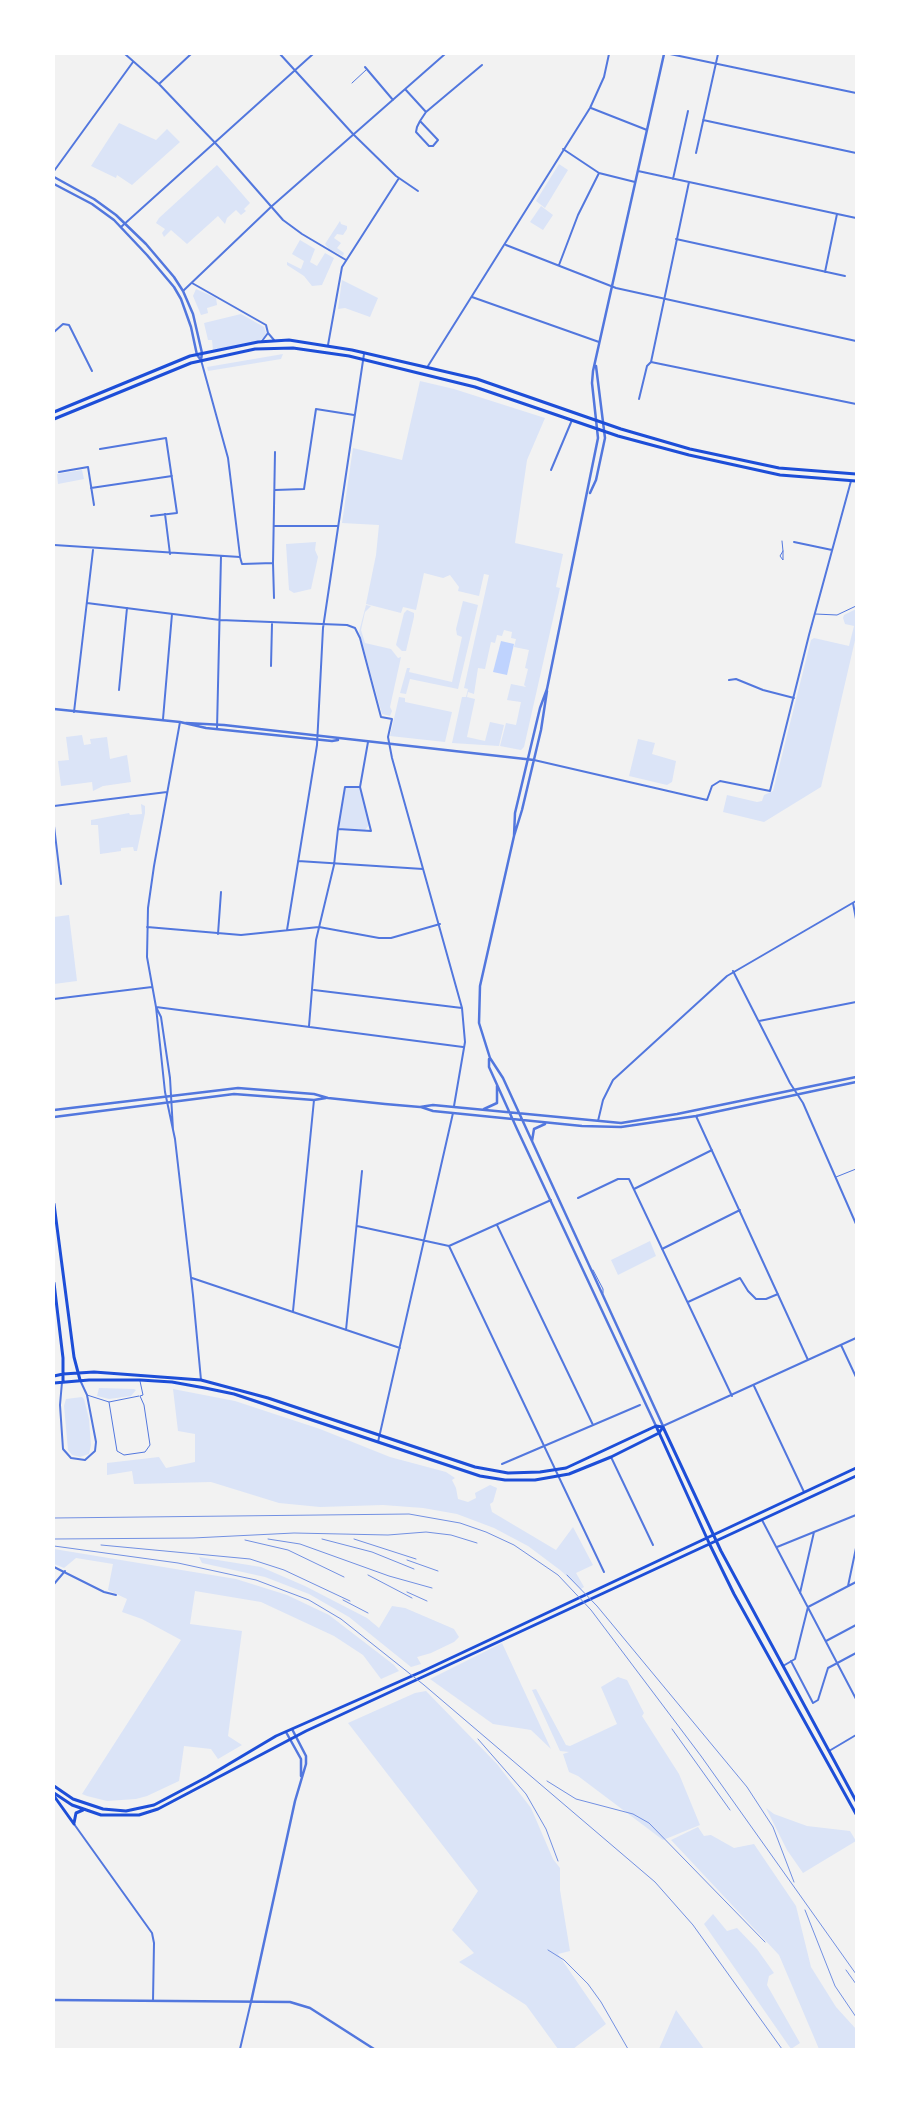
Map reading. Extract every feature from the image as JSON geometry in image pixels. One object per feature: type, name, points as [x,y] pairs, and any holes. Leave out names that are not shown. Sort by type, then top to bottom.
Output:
[{"type":"main road","points":[[54,412],[202,353],[259,342],[303,341],[428,366],[477,379],[604,423],[690,448],[745,461],[807,471],[856,474]]},
{"type":"main road","points":[[54,419],[201,360],[255,349],[303,348],[363,360],[475,387],[604,431],[689,455],[780,475],[856,482]]},
{"type":"main road","points":[[54,1204],[74,1358],[80,1380]]},
{"type":"main road","points":[[54,1283],[63,1381]]},
{"type":"main road","points":[[54,1376],[78,1372],[143,1374],[200,1380],[243,1390],[487,1470],[525,1474],[554,1471],[573,1466],[656,1426],[663,1427]]},
{"type":"main road","points":[[54,1383],[80,1380],[140,1380],[172,1382],[234,1394],[480,1476],[521,1481],[557,1477],[611,1457],[659,1433],[663,1427]]},
{"type":"main road","points":[[656,1426],[706,1538],[856,1814]]},
{"type":"main road","points":[[663,1427],[716,1542],[856,1801]]},
{"type":"main road","points":[[54,1786],[73,1799],[103,1810],[126,1811],[146,1808],[164,1801],[292,1729],[421,1672],[856,1468]]},
{"type":"main road","points":[[54,1794],[83,1810],[123,1816],[139,1815],[158,1809],[296,1736],[856,1476]]},
{"type":"main road","points":[[54,1794],[74,1824]]},
{"type":"main road","points":[[74,1824],[76,1813],[83,1810]]},
{"type":"street","points":[[125,54],[159,84],[215,142],[291,226],[346,260]]},
{"type":"street","points":[[159,84],[191,54]]},
{"type":"street","points":[[280,54],[353,134],[399,178],[418,191]]},
{"type":"street","points":[[122,227],[313,54]]},
{"type":"street","points":[[183,291],[272,206],[445,54]]},
{"type":"street","points":[[428,366],[590,108],[604,77],[609,54]]},
{"type":"street","points":[[514,836],[513,824],[527,759],[547,690],[588,497],[598,429],[592,383],[664,54]]},
{"type":"street","points":[[670,54],[856,93]]},
{"type":"street","points":[[696,152],[718,54]]},
{"type":"street","points":[[54,172],[133,62]]},
{"type":"street","points":[[420,121],[438,140],[436,144],[429,146],[416,132],[420,121],[426,112],[482,64]]},
{"type":"street","points":[[352,83],[365,68],[393,100]]},
{"type":"street","points":[[406,89],[426,112]]},
{"type":"street","points":[[590,108],[647,130]]},
{"type":"street","points":[[673,179],[688,111]]},
{"type":"street","points":[[703,120],[856,153]]},
{"type":"street","points":[[563,149],[599,173],[636,182]]},
{"type":"street","points":[[638,171],[856,218]]},
{"type":"street","points":[[558,266],[578,215],[599,173]]},
{"type":"street","points":[[54,177],[94,199],[125,223],[146,244],[183,291],[193,314],[202,353],[201,360]]},
{"type":"street","points":[[328,346],[339,276],[346,260],[399,178]]},
{"type":"street","points":[[639,399],[647,366],[651,362],[689,182]]},
{"type":"street","points":[[54,184],[92,204],[122,227],[175,288],[186,313],[197,355],[201,360],[228,458],[242,564],[273,563]]},
{"type":"street","points":[[825,272],[837,214]]},
{"type":"street","points":[[676,239],[845,276]]},
{"type":"street","points":[[506,244],[613,287],[856,341]]},
{"type":"street","points":[[191,282],[266,325],[268,333],[276,341]]},
{"type":"street","points":[[472,297],[600,343]]},
{"type":"street","points":[[54,332],[63,324],[68,325],[92,371]]},
{"type":"street","points":[[259,342],[268,333]]},
{"type":"street","points":[[287,930],[318,740],[324,624],[364,353]]},
{"type":"street","points":[[651,362],[856,404]]},
{"type":"street","points":[[588,497],[597,473],[604,431],[596,363]]},
{"type":"street","points":[[275,490],[304,489],[316,409],[354,415]]},
{"type":"street","points":[[551,470],[572,420]]},
{"type":"street","points":[[100,449],[166,438],[177,513],[151,516]]},
{"type":"street","points":[[274,598],[275,452]]},
{"type":"street","points":[[59,472],[88,467],[94,505]]},
{"type":"street","points":[[91,488],[172,476]]},
{"type":"street","points":[[186,723],[216,724],[534,760],[708,799],[712,785],[720,781],[766,792],[771,790],[815,614],[851,481]]},
{"type":"street","points":[[165,514],[170,554]]},
{"type":"street","points":[[274,526],[338,526]]},
{"type":"street","points":[[782,541],[783,551]]},
{"type":"street","points":[[794,542],[832,550]]},
{"type":"street","points":[[54,545],[170,554],[240,557]]},
{"type":"street","points":[[74,712],[93,549]]},
{"type":"street","points":[[217,729],[220,556]]},
{"type":"street","points":[[87,603],[220,620],[347,625],[357,632],[381,717],[392,719],[388,736],[462,1008],[464,1047],[454,1107]]},
{"type":"street","points":[[815,614],[838,615],[856,606]]},
{"type":"street","points":[[119,690],[127,608]]},
{"type":"street","points":[[163,721],[172,614]]},
{"type":"street","points":[[271,666],[272,623]]},
{"type":"street","points":[[729,680],[736,679],[763,690],[794,698]]},
{"type":"street","points":[[547,690],[546,707],[522,810],[514,836],[478,1000],[480,1032],[490,1058],[497,1068],[532,1142],[663,1427],[856,1338]]},
{"type":"street","points":[[54,709],[180,722],[217,729],[318,740],[339,739]]},
{"type":"street","points":[[180,722],[154,866],[147,927],[147,957],[156,1007],[166,1096],[173,1131],[192,1278],[200,1380]]},
{"type":"street","points":[[339,829],[371,830],[360,787],[368,742]]},
{"type":"street","points":[[309,1026],[314,957],[334,865],[345,787],[360,787]]},
{"type":"street","points":[[54,806],[168,792]]},
{"type":"street","points":[[54,826],[61,884]]},
{"type":"street","points":[[298,861],[334,865],[424,869]]},
{"type":"street","points":[[218,934],[221,892]]},
{"type":"street","points":[[598,1121],[602,1100],[612,1080],[734,971],[856,901]]},
{"type":"street","points":[[853,903],[856,919]]},
{"type":"street","points":[[147,927],[241,935],[319,927],[379,938],[391,938],[440,924]]},
{"type":"street","points":[[734,971],[798,1095],[856,1224]]},
{"type":"street","points":[[54,999],[152,987]]},
{"type":"street","points":[[313,990],[462,1008]]},
{"type":"street","points":[[759,1021],[856,1002]]},
{"type":"street","points":[[156,1007],[464,1047]]},
{"type":"street","points":[[156,1007],[161,1017],[172,1095],[173,1131]]},
{"type":"street","points":[[490,1058],[489,1067],[656,1426]]},
{"type":"street","points":[[420,1107],[433,1105],[598,1121],[638,1122],[856,1077]]},
{"type":"street","points":[[482,1109],[497,1103],[497,1082]]},
{"type":"street","points":[[54,1110],[238,1088],[314,1094],[328,1098],[548,1123],[621,1127],[696,1116],[856,1082]]},
{"type":"street","points":[[54,1117],[245,1094],[314,1100],[328,1098]]},
{"type":"street","points":[[292,1312],[314,1100]]},
{"type":"street","points":[[378,1442],[453,1113]]},
{"type":"street","points":[[696,1116],[808,1360]]},
{"type":"street","points":[[532,1142],[534,1129],[548,1123]]},
{"type":"street","points":[[634,1189],[712,1150]]},
{"type":"street","points":[[835,1177],[856,1169]]},
{"type":"street","points":[[346,1330],[362,1171]]},
{"type":"street","points":[[578,1198],[623,1177],[629,1179],[732,1396]]},
{"type":"street","points":[[357,1226],[449,1246],[551,1200]]},
{"type":"street","points":[[662,1249],[740,1210]]},
{"type":"street","points":[[497,1225],[592,1425]]},
{"type":"street","points":[[449,1246],[554,1471],[604,1572]]},
{"type":"street","points":[[192,1278],[400,1348]]},
{"type":"street","points":[[688,1303],[740,1278],[748,1291],[756,1299],[766,1299],[778,1294]]},
{"type":"street","points":[[841,1345],[856,1377]]},
{"type":"street","points":[[63,1381],[60,1405],[63,1449],[68,1456],[79,1460],[89,1458],[96,1447],[87,1395],[80,1380]]},
{"type":"street","points":[[87,1395],[109,1402],[140,1396],[143,1395],[140,1380]]},
{"type":"street","points":[[754,1386],[804,1492]]},
{"type":"street","points":[[109,1402],[117,1451],[124,1455],[137,1454],[145,1452],[150,1445],[144,1405],[140,1396]]},
{"type":"street","points":[[502,1464],[640,1405]]},
{"type":"street","points":[[611,1457],[653,1545]]},
{"type":"street","points":[[777,1547],[856,1515]]},
{"type":"street","points":[[762,1520],[856,1699]]},
{"type":"street","points":[[800,1593],[814,1532]]},
{"type":"street","points":[[848,1586],[856,1548]]},
{"type":"street","points":[[54,1567],[66,1571],[104,1592],[116,1595]]},
{"type":"street","points":[[54,1584],[66,1571]]},
{"type":"street","points":[[782,1666],[796,1659],[808,1607],[856,1582]]},
{"type":"street","points":[[826,1641],[856,1625]]},
{"type":"street","points":[[791,1662],[813,1703],[818,1700],[828,1668],[856,1653]]},
{"type":"street","points":[[240,2049],[306,1756],[292,1729]]},
{"type":"street","points":[[286,1732],[301,1759],[301,1778]]},
{"type":"street","points":[[829,1750],[856,1736]]},
{"type":"street","points":[[74,1824],[152,1932],[154,1943],[153,2001]]},
{"type":"street","points":[[54,2000],[290,2002],[302,2005],[324,2016],[374,2049]]},
{"type":"shaded area","points":[[119,123],[156,140],[167,129],[180,142],[132,185],[117,175],[116,178],[91,166]]},
{"type":"shaded area","points":[[559,164],[568,170],[545,208],[536,201]]},
{"type":"shaded area","points":[[217,165],[250,203],[244,209],[246,211],[241,215],[236,210],[227,218],[225,224],[218,216],[187,244],[171,230],[164,237],[162,233],[165,229],[156,223],[159,218]]},
{"type":"shaded area","points":[[541,206],[553,215],[543,230],[530,222]]},
{"type":"shaded area","points":[[340,221],[341,224],[347,226],[347,229],[343,235],[337,234],[334,238],[341,243],[337,248],[344,253],[343,256],[329,249],[325,244]]},
{"type":"shaded area","points":[[300,240],[315,249],[310,262],[317,266],[325,253],[334,258],[322,285],[312,286],[304,276],[287,265],[287,262],[301,269],[304,261],[292,254]]},
{"type":"shaded area","points":[[342,280],[378,298],[370,317],[345,308],[338,309]]},
{"type":"shaded area","points":[[196,289],[216,298],[217,305],[207,308],[208,313],[201,315],[193,296]]},
{"type":"shaded area","points":[[241,314],[264,327],[266,333],[264,337],[259,341],[213,350],[212,340],[208,340],[204,323]]},
{"type":"shaded area","points":[[283,354],[281,359],[208,371],[207,367]]},
{"type":"shaded area","points":[[420,381],[454,389],[545,418],[527,460],[515,543],[563,554],[556,587],[560,588],[524,747],[521,750],[500,746],[506,723],[516,725],[521,702],[507,700],[511,684],[526,687],[524,685],[528,669],[525,668],[529,650],[514,647],[516,639],[511,638],[512,632],[504,630],[502,636],[497,635],[495,643],[491,642],[485,669],[478,668],[474,694],[468,692],[467,697],[475,699],[467,737],[485,741],[490,722],[504,725],[499,746],[452,743],[462,697],[466,697],[468,689],[464,688],[489,575],[484,574],[479,596],[458,591],[459,587],[450,575],[443,578],[424,573],[416,610],[403,607],[401,613],[366,604],[376,555],[379,525],[342,523],[353,448],[402,460]]},
{"type":"shaded area","points":[[82,470],[84,479],[58,484],[57,474]]},
{"type":"shaded area","points":[[316,542],[315,550],[318,557],[311,589],[294,593],[289,590],[286,544]]},
{"type":"shaded area","points":[[463,601],[478,605],[458,689],[410,679],[406,694],[400,693],[407,668],[410,668],[409,672],[452,682],[462,637],[457,635],[456,629]]},
{"type":"shaded area","points":[[366,605],[371,606],[365,612],[361,630],[365,643],[391,649],[398,658],[401,657],[390,707],[392,711],[390,716],[382,714],[359,632]]},
{"type":"shaded area","points":[[856,609],[856,636],[821,787],[764,822],[723,812],[727,795],[757,802],[762,801],[764,795],[773,791],[811,640],[814,638],[849,646],[854,626],[845,624],[843,618],[844,615]]},
{"type":"shaded area","points":[[407,610],[414,613],[414,617],[406,651],[402,651],[396,645],[404,613]]},
{"type":"shaded area","points":[[399,697],[405,698],[405,702],[452,712],[445,742],[390,736]]},
{"type":"shaded area","points":[[82,735],[84,745],[91,744],[90,739],[107,737],[110,759],[127,755],[131,782],[103,786],[93,791],[92,782],[61,786],[58,761],[69,760],[66,737]]},
{"type":"shaded area","points":[[638,739],[655,743],[652,754],[676,761],[672,782],[667,785],[629,776]]},
{"type":"shaded area","points":[[346,786],[360,787],[369,825],[365,830],[338,829]]},
{"type":"shaded area","points":[[141,804],[145,806],[145,813],[137,851],[134,851],[133,847],[121,848],[121,851],[100,854],[98,825],[91,825],[91,820],[129,813],[130,815],[142,814]]},
{"type":"shaded area","points":[[69,915],[77,981],[54,984],[54,917]]},
{"type":"shaded area","points":[[650,1241],[656,1256],[618,1275],[611,1260]]},
{"type":"shaded area","points":[[99,1388],[136,1390],[131,1396],[109,1399],[97,1396]]},
{"type":"shaded area","points":[[173,1389],[235,1401],[320,1429],[390,1457],[446,1472],[455,1478],[452,1480],[458,1499],[468,1502],[476,1498],[475,1493],[490,1485],[497,1488],[493,1502],[490,1504],[492,1512],[556,1550],[573,1527],[593,1565],[576,1573],[584,1587],[581,1589],[560,1570],[528,1546],[494,1528],[457,1514],[423,1508],[383,1505],[320,1507],[279,1503],[211,1482],[134,1484],[132,1471],[107,1475],[107,1463],[159,1457],[166,1468],[195,1462],[195,1434],[178,1431]]},
{"type":"shaded area","points":[[82,1397],[89,1419],[91,1445],[89,1454],[80,1457],[72,1455],[68,1450],[64,1406],[66,1399]]},
{"type":"shaded area","points":[[54,1549],[236,1579],[287,1595],[329,1615],[394,1665],[399,1671],[381,1679],[363,1655],[334,1636],[261,1602],[195,1591],[190,1624],[242,1631],[228,1736],[242,1745],[218,1759],[211,1749],[184,1746],[179,1781],[147,1796],[136,1799],[107,1801],[87,1796],[82,1794],[181,1640],[142,1619],[122,1612],[127,1599],[108,1590],[113,1564],[76,1558],[64,1568],[54,1564]]},
{"type":"shaded area","points":[[199,1557],[261,1567],[305,1586],[367,1618],[379,1628],[392,1606],[405,1608],[454,1629],[459,1637],[454,1642],[431,1653],[417,1657],[421,1664],[411,1667],[349,1617],[309,1594],[265,1577],[202,1563]]},
{"type":"shaded area","points":[[502,1643],[551,1749],[531,1730],[493,1724],[430,1679]]},
{"type":"shaded area","points":[[618,1677],[627,1680],[644,1713],[642,1716],[679,1774],[700,1825],[663,1840],[578,1776],[569,1772],[563,1754],[569,1752],[560,1751],[532,1690],[536,1689],[566,1745],[570,1746],[617,1724],[601,1687]]},
{"type":"shaded area","points":[[426,1691],[497,1764],[531,1808],[553,1859],[560,1868],[560,1890],[570,1951],[558,1954],[606,2024],[573,2049],[558,2049],[526,2005],[459,1962],[474,1953],[452,1930],[478,1891],[348,1723],[415,1693]]},
{"type":"shaded area","points":[[766,1808],[774,1814],[807,1826],[850,1831],[856,1841],[803,1873],[787,1850]]},
{"type":"shaded area","points":[[698,1827],[704,1836],[711,1835],[734,1848],[754,1844],[796,1906],[811,1967],[836,2007],[856,2029],[856,2049],[819,2049],[779,1955],[671,1840]]},
{"type":"shaded area","points":[[713,1914],[727,1931],[737,1928],[757,1949],[774,1973],[769,1976],[767,1985],[800,2043],[791,2049],[704,1924]]},
{"type":"shaded area","points":[[676,2010],[704,2049],[659,2049]]},
{"type":"water","points":[[501,641],[514,644],[507,675],[493,672]]},
{"type":"railway","points":[[54,1518],[409,1514],[460,1523],[514,1545],[558,1575],[591,1610],[701,1756],[856,1974]]},
{"type":"railway","points":[[54,1539],[193,1538],[294,1533],[388,1535],[426,1532],[451,1535],[477,1543]]},
{"type":"railway","points":[[268,1539],[300,1544],[389,1576],[432,1588]]},
{"type":"railway","points":[[322,1539],[372,1552],[414,1569]]},
{"type":"railway","points":[[354,1539],[416,1559]]},
{"type":"railway","points":[[245,1540],[288,1550],[344,1577]]},
{"type":"railway","points":[[101,1545],[250,1559],[284,1570],[350,1601]]},
{"type":"railway","points":[[54,1546],[178,1563],[256,1580],[309,1600],[341,1619],[424,1685],[655,1882],[693,1925],[782,2049]]},
{"type":"railway","points":[[407,1560],[438,1571]]},
{"type":"railway","points":[[368,1575],[412,1598]]},
{"type":"railway","points":[[567,1575],[597,1606],[747,1787],[773,1827],[794,1882]]},
{"type":"railway","points":[[407,1592],[427,1601]]},
{"type":"railway","points":[[343,1600],[368,1613]]},
{"type":"railway","points":[[672,1729],[730,1810]]},
{"type":"railway","points":[[478,1739],[526,1794],[546,1829],[558,1861]]},
{"type":"railway","points":[[547,1781],[576,1799],[633,1814],[649,1823],[765,1942]]},
{"type":"railway","points":[[805,1910],[835,1986],[856,2017]]},
{"type":"railway","points":[[548,1950],[564,1960],[588,1984],[601,2002],[628,2049]]},
{"type":"railway","points":[[846,1970],[856,1984]]}]
